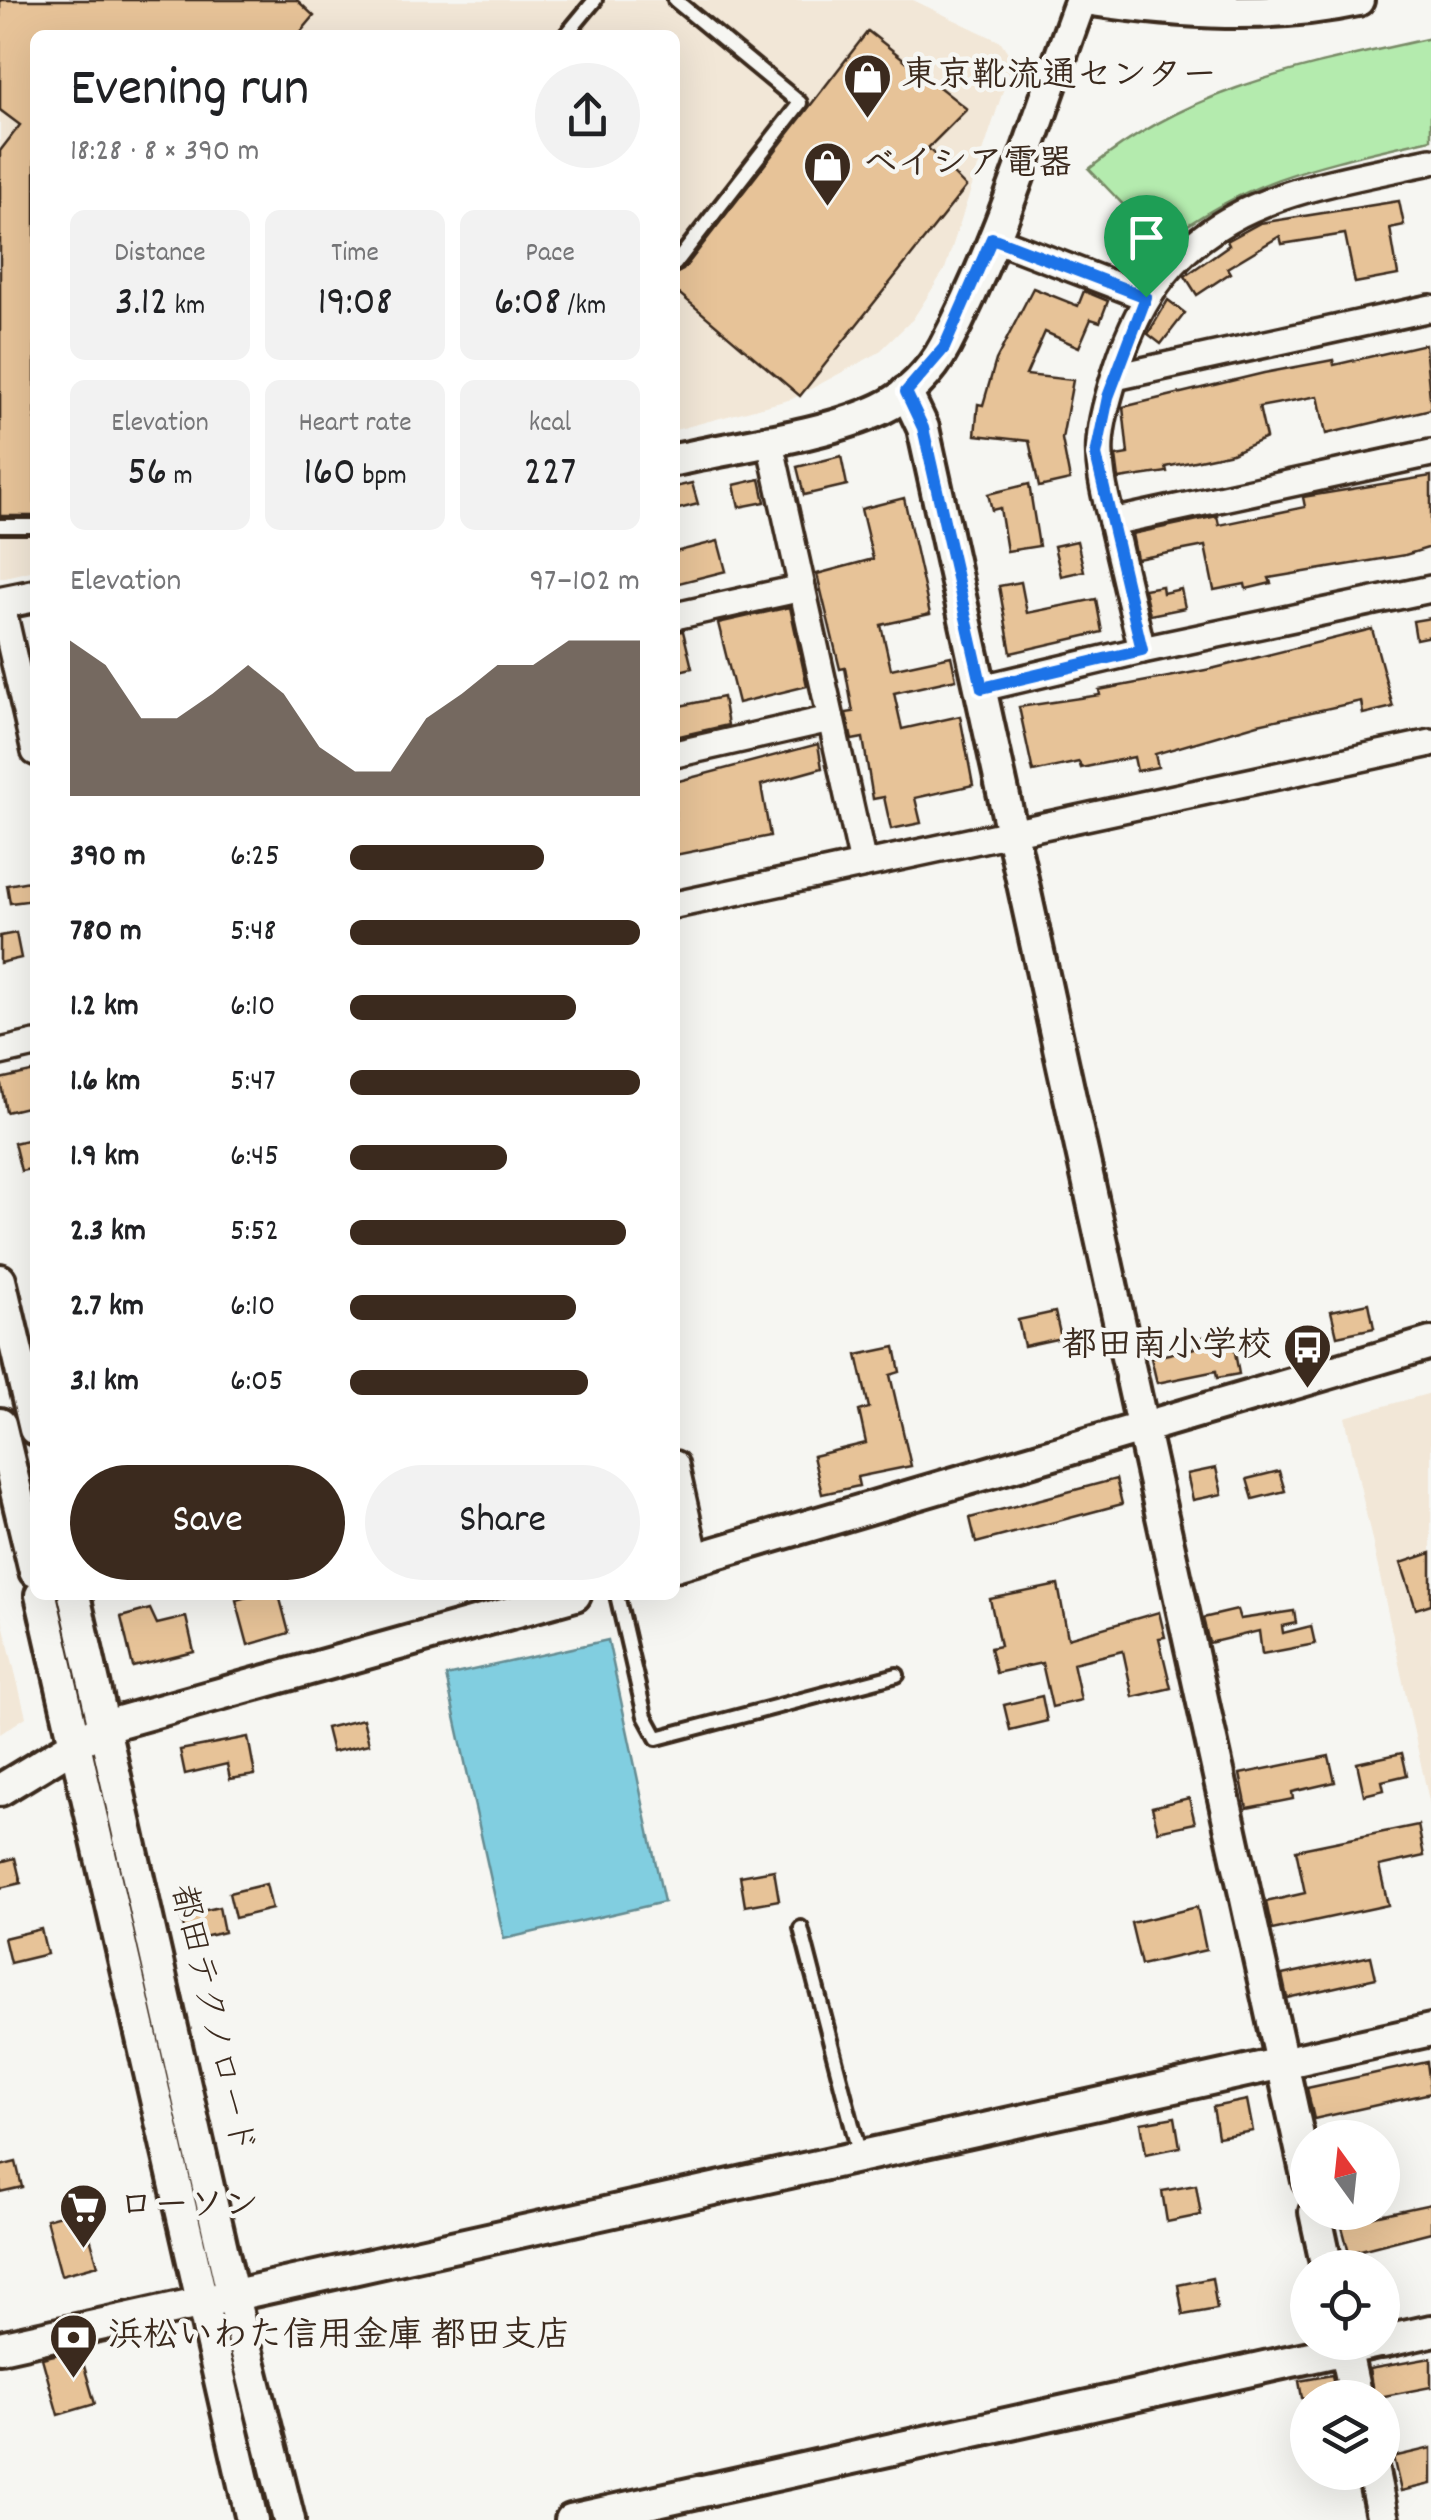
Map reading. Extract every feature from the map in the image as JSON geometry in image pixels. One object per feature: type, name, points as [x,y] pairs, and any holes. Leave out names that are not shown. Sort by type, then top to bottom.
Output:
[{"type":"street","points":[[680,459],[855,419],[884,408],[906,392],[944,348],[992,238],[1081,0]]},
{"type":"street","points":[[1092,0],[1156,10],[1255,14],[1358,0]]},
{"type":"street","points":[[1142,650],[1096,455],[1115,376],[1146,297],[1176,259],[1246,210],[1300,189],[1431,161]]},
{"type":"street","points":[[992,238],[1146,297]]},
{"type":"street","points":[[1115,376],[1431,308]]},
{"type":"street","points":[[906,392],[923,428],[1014,829],[1294,2120]]},
{"type":"street","points":[[769,438],[864,864]]},
{"type":"street","points":[[1112,522],[1431,453]]},
{"type":"street","points":[[680,615],[802,588]]},
{"type":"street","points":[[982,688],[1431,589]]},
{"type":"street","points":[[30,597],[0,602],[30,731]]},
{"type":"street","points":[[680,753],[830,720]]},
{"type":"street","points":[[680,903],[1431,743]]},
{"type":"street","points":[[0,1052],[30,1045]]},
{"type":"street","points":[[0,1280],[30,1408]]},
{"type":"street","points":[[680,1509],[686,1562],[1431,1344]]},
{"type":"street","points":[[0,1424],[30,1550]]},
{"type":"street","name":"都田テクノロード","points":[[42,1600],[252,2520]]},
{"type":"street","name":"都田テクノロード","points":[[75,1600],[232,2293],[289,2520]]},
{"type":"street","points":[[0,1790],[105,1726],[557,1600]]},
{"type":"street","points":[[0,2347],[1431,2030]]},
{"type":"street","points":[[1400,2338],[1431,2331]]},
{"type":"street","points":[[571,2520],[1290,2358]]},
{"type":"street","points":[[1376,2490],[1383,2520]]},
{"type":"lane","points":[[570,30],[595,0]]},
{"type":"lane","points":[[674,0],[800,104],[680,258]]},
{"type":"lane","points":[[0,526],[30,526]]},
{"type":"lane","points":[[618,1600],[644,1716],[657,1738],[898,1676]]},
{"type":"lane","points":[[801,1928],[860,2156]]},
{"type":"shaded area","points":[[0,0],[913,0],[1001,42],[1013,60],[945,269],[913,319],[878,353],[792,399],[680,429],[680,30],[30,30],[30,571],[0,578]]},
{"type":"shaded area","points":[[1431,1393],[1431,1810],[1345,1417]]},
{"type":"shaded area","points":[[0,1611],[26,1717],[0,1734]]},
{"type":"green space","points":[[1431,38],[1431,139],[1322,165],[1258,187],[1226,202],[1161,244],[1089,169],[1129,140],[1210,98],[1294,70]]},
{"type":"water","points":[[608,1640],[664,1902],[504,1939],[446,1676]]},
{"type":"building","points":[[0,0],[297,0],[314,16],[302,30],[30,30],[30,516],[0,516],[0,151],[20,125],[0,110]]},
{"type":"building","points":[[868,31],[967,109],[928,148],[966,187],[800,396],[680,294],[683,270]]},
{"type":"building","points":[[1399,201],[1404,225],[1390,228],[1398,275],[1355,283],[1345,234],[1282,244],[1280,236],[1227,268],[1230,273],[1197,295],[1185,276],[1229,245],[1227,241],[1260,223]]},
{"type":"building","points":[[1033,288],[1078,306],[1084,291],[1108,301],[1100,322],[1091,319],[1079,347],[1045,332],[1026,375],[1073,380],[1062,439],[1070,480],[1039,487],[1029,441],[975,435],[978,404],[983,405],[996,360]]},
{"type":"building","points":[[1168,300],[1185,313],[1161,344],[1148,334]]},
{"type":"building","points":[[1425,344],[1431,409],[1326,434],[1318,396],[1259,407],[1266,438],[1232,453],[1166,467],[1167,472],[1119,479],[1116,456],[1128,454],[1123,407],[1264,373],[1333,360],[1334,365]]},
{"type":"building","points":[[841,456],[847,485],[804,495],[797,467]]},
{"type":"building","points":[[1431,476],[1431,547],[1405,555],[1269,578],[1271,583],[1246,589],[1245,584],[1214,590],[1205,546],[1137,559],[1132,534],[1217,516],[1219,525],[1305,507],[1303,497]]},
{"type":"building","points":[[760,479],[765,502],[739,507],[734,485]]},
{"type":"building","points":[[692,483],[698,504],[680,509],[680,486]]},
{"type":"building","points":[[1029,484],[1039,546],[1007,551],[1000,508],[992,510],[988,494]]},
{"type":"building","points":[[904,498],[930,614],[881,625],[891,669],[951,656],[956,679],[894,693],[902,729],[960,716],[973,785],[915,798],[921,823],[891,829],[884,797],[873,799],[863,738],[852,740],[846,713],[853,712],[845,668],[840,669],[817,574],[873,559],[861,509]]},
{"type":"building","points":[[718,541],[726,571],[680,583],[680,551]]},
{"type":"building","points":[[1077,541],[1084,571],[1061,576],[1054,546]]},
{"type":"building","points":[[1021,582],[1027,613],[1096,599],[1102,632],[1011,653],[999,586]]},
{"type":"building","points":[[1162,586],[1163,593],[1181,589],[1185,608],[1150,615],[1144,589]]},
{"type":"building","points":[[790,607],[807,686],[738,703],[718,623]]},
{"type":"building","points":[[1431,618],[1431,636],[1416,639],[1413,621]]},
{"type":"building","points":[[1372,629],[1393,707],[1363,714],[1361,701],[1258,724],[1155,754],[1158,767],[1137,771],[1134,757],[1081,768],[1079,762],[1033,772],[1019,707],[1100,695],[1099,690],[1211,669]]},
{"type":"building","points":[[680,631],[692,668],[680,671]]},
{"type":"building","points":[[723,697],[728,725],[680,736],[680,706]]},
{"type":"building","points":[[818,744],[822,768],[761,785],[770,836],[680,854],[680,781]]},
{"type":"building","points":[[30,881],[30,901],[10,903],[7,885]]},
{"type":"building","points":[[16,933],[21,958],[0,963],[0,936]]},
{"type":"building","points":[[30,1072],[30,1106],[6,1112],[0,1079]]},
{"type":"building","points":[[30,1139],[30,1169],[21,1171],[14,1143]]},
{"type":"building","points":[[1369,1303],[1374,1328],[1337,1336],[1331,1311]]},
{"type":"building","points":[[1055,1312],[1061,1338],[1024,1346],[1018,1320]]},
{"type":"building","points":[[1231,1331],[1239,1374],[1217,1378],[1216,1371],[1157,1383],[1151,1358],[1195,1348],[1194,1339]]},
{"type":"building","points":[[895,1347],[900,1372],[890,1375],[911,1466],[857,1477],[859,1486],[822,1494],[813,1456],[866,1443],[859,1411],[869,1408],[857,1355]]},
{"type":"building","points":[[1216,1468],[1222,1494],[1193,1500],[1187,1474]]},
{"type":"building","points":[[1279,1471],[1285,1491],[1253,1499],[1247,1479]]},
{"type":"building","points":[[1116,1479],[1122,1504],[976,1543],[970,1518]]},
{"type":"building","points":[[1431,1553],[1431,1604],[1416,1609],[1401,1563]]},
{"type":"building","points":[[1058,1585],[1068,1638],[1159,1612],[1165,1637],[1159,1638],[1171,1688],[1133,1697],[1123,1651],[1073,1663],[1081,1700],[1052,1707],[1042,1663],[996,1673],[990,1648],[1000,1646],[990,1599]]},
{"type":"building","points":[[236,1600],[280,1600],[289,1633],[248,1645]]},
{"type":"building","points":[[150,1609],[157,1624],[186,1617],[194,1652],[133,1667],[121,1617]]},
{"type":"building","points":[[1237,1610],[1240,1619],[1294,1611],[1296,1623],[1282,1626],[1283,1633],[1311,1626],[1315,1644],[1262,1654],[1259,1631],[1209,1643],[1203,1618]]},
{"type":"building","points":[[1042,1696],[1047,1721],[1010,1730],[1004,1705]]},
{"type":"building","points":[[363,1719],[369,1744],[332,1752],[326,1728]]},
{"type":"building","points":[[248,1737],[255,1775],[230,1779],[227,1764],[185,1774],[180,1750]]},
{"type":"building","points":[[1402,1753],[1407,1775],[1382,1781],[1384,1790],[1364,1795],[1357,1763]]},
{"type":"building","points":[[1329,1756],[1335,1782],[1292,1792],[1293,1799],[1247,1808],[1240,1774]]},
{"type":"building","points":[[1189,1798],[1195,1823],[1158,1831],[1152,1807]]},
{"type":"building","points":[[1418,1825],[1424,1856],[1379,1866],[1388,1905],[1272,1930],[1266,1902],[1305,1893],[1296,1850]]},
{"type":"building","points":[[15,1858],[21,1883],[0,1888],[0,1862]]},
{"type":"building","points":[[774,1870],[779,1900],[745,1906],[740,1876]]},
{"type":"building","points":[[266,1884],[272,1909],[235,1918],[229,1893]]},
{"type":"building","points":[[219,1907],[224,1932],[187,1941],[181,1916]]},
{"type":"building","points":[[1197,1907],[1206,1950],[1141,1965],[1131,1923]]},
{"type":"building","points":[[41,1929],[47,1954],[10,1963],[4,1938]]},
{"type":"building","points":[[1371,1956],[1376,1978],[1287,1998],[1282,1975]]},
{"type":"building","points":[[1427,2062],[1431,2093],[1314,2119],[1307,2088]]},
{"type":"building","points":[[1247,2100],[1253,2131],[1218,2137],[1213,2107]]},
{"type":"building","points":[[1175,2117],[1180,2147],[1146,2154],[1141,2123]]},
{"type":"building","points":[[16,2162],[22,2187],[0,2192],[0,2166]]},
{"type":"building","points":[[1196,2185],[1201,2215],[1167,2222],[1162,2191]]},
{"type":"building","points":[[1431,2204],[1431,2232],[1348,2250],[1343,2230],[1400,2230],[1400,2211]]},
{"type":"building","points":[[82,2209],[98,2265],[61,2275],[46,2219]]},
{"type":"building","points":[[1212,2278],[1217,2309],[1183,2315],[1178,2285]]},
{"type":"building","points":[[79,2349],[95,2404],[58,2415],[42,2358]]},
{"type":"building","points":[[1431,2358],[1431,2387],[1400,2393],[1400,2380],[1371,2380],[1369,2369]]},
{"type":"building","points":[[1332,2375],[1333,2380],[1304,2380]]},
{"type":"building","points":[[1431,2448],[1431,2484],[1401,2491],[1400,2455]]},
{"type":"place","name":"東京靴流通センター","points":[[867,120]]},
{"type":"place","name":"ベイシア電器","points":[[828,208]]},
{"type":"place","name":"都田南小学校","points":[[1307,1390]]},
{"type":"place","name":"ローソン","points":[[84,2250]]},
{"type":"place","name":"浜松いわた信用金庫 都田支店","points":[[73,2380]]},
{"type":"route","points":[[992,238],[1146,297],[1126,340],[1108,397],[1096,455],[1142,650],[982,688],[923,428],[906,392],[923,377],[944,348],[992,238]]}]
